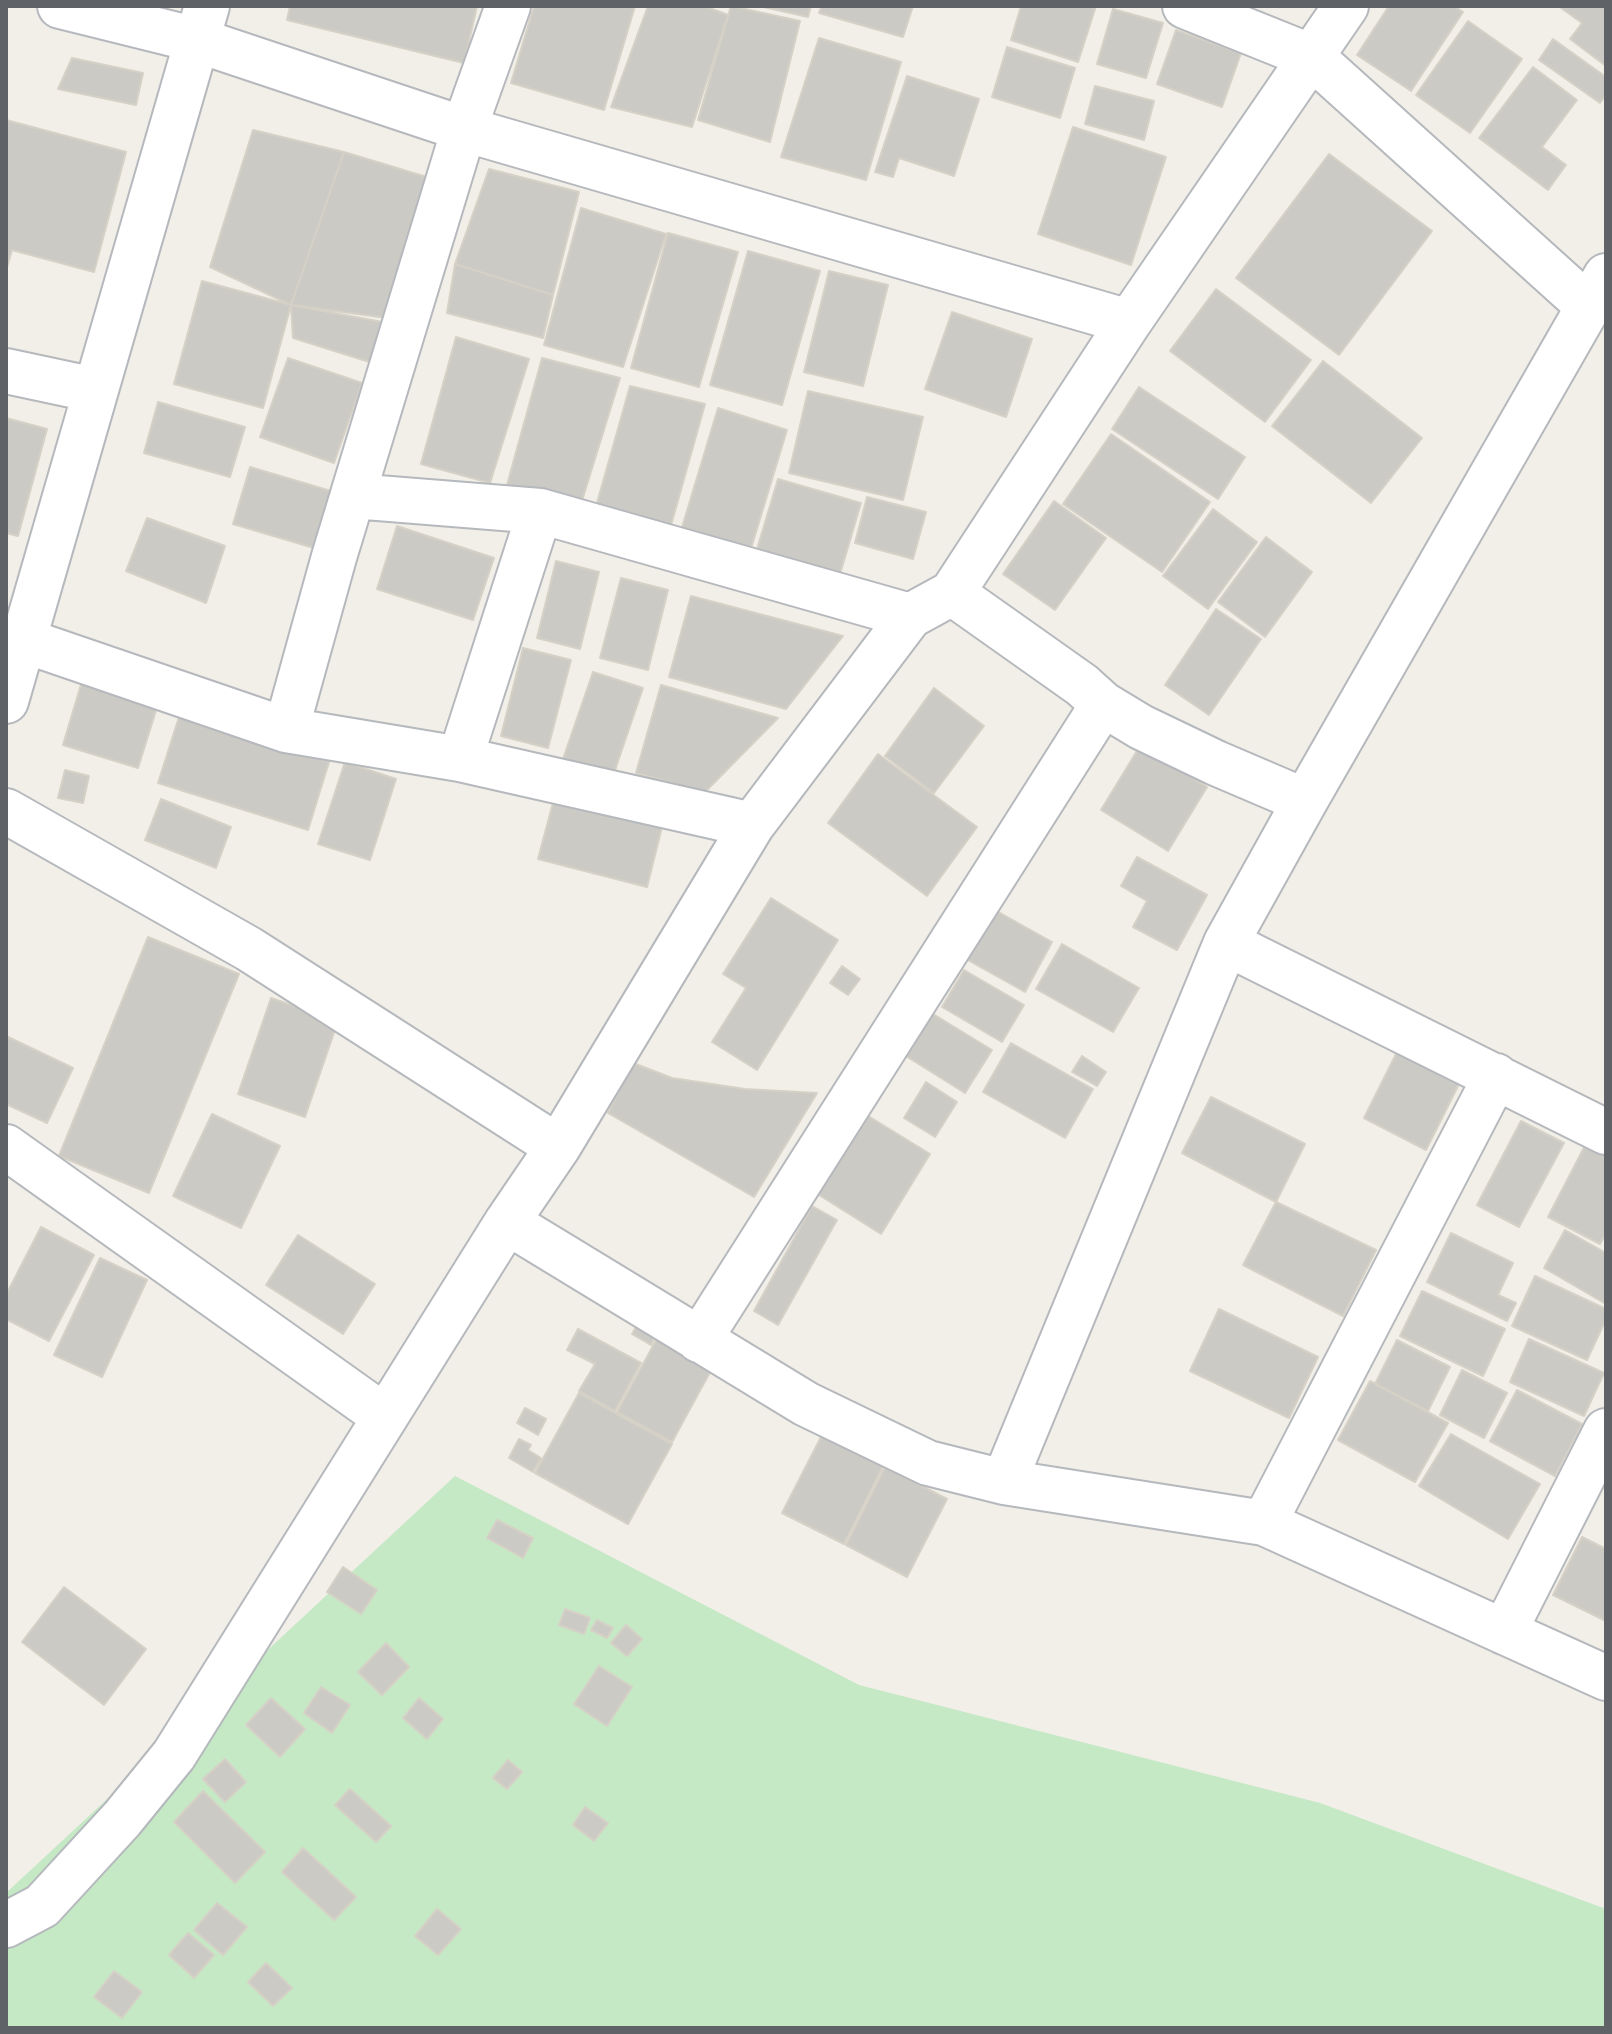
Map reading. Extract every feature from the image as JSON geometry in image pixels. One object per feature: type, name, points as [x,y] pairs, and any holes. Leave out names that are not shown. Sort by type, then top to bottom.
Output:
[{"type":"street","points":[[60,6],[202,23],[464,129],[1129,322]]},
{"type":"street","points":[[286,730],[464,129],[508,6]]},
{"type":"street","points":[[1004,1482],[1226,943],[1598,291],[1312,57],[1185,6]]},
{"type":"street","points":[[6,1925],[42,1906],[122,1819],[174,1755],[507,1222],[558,1147],[752,825],[910,616],[952,593],[1129,322],[1346,6]]},
{"type":"street","points":[[6,701],[202,23]]},
{"type":"street","points":[[6,371],[95,390]]},
{"type":"street","points":[[353,496],[540,511],[910,616]]},
{"type":"street","points":[[460,759],[540,511]]},
{"type":"street","points":[[952,593],[1082,685],[1103,704],[1166,739],[1305,801]]},
{"type":"street","points":[[23,640],[286,730],[460,759],[752,825]]},
{"type":"street","points":[[699,1340],[1103,704]]},
{"type":"street","points":[[6,811],[249,949],[558,1147]]},
{"type":"street","points":[[1226,943],[1606,1132]]},
{"type":"street","points":[[1264,1523],[1496,1076]]},
{"type":"street","points":[[6,1147],[385,1417]]},
{"type":"street","points":[[507,1222],[806,1404],[928,1463],[1004,1482],[1264,1523],[1606,1678]]},
{"type":"street","points":[[1504,1632],[1606,1431]]},
{"type":"green space","points":[[455,1476],[859,1685],[1320,1803],[1606,1909],[1606,2028],[6,2028],[6,1893]]},
{"type":"building","points":[[290,6],[477,6],[464,63],[287,20]]},
{"type":"building","points":[[534,6],[635,6],[604,110],[511,83]]},
{"type":"building","points":[[648,6],[704,6],[728,15],[692,127],[611,107]]},
{"type":"building","points":[[731,6],[800,21],[770,142],[698,120]]},
{"type":"building","points":[[759,6],[811,6],[808,17]]},
{"type":"building","points":[[822,6],[913,6],[903,37],[819,13]]},
{"type":"building","points":[[1021,6],[1096,6],[1078,62],[1011,40]]},
{"type":"building","points":[[1389,6],[1454,6],[1463,12],[1411,91],[1357,55]]},
{"type":"building","points":[[1562,6],[1606,7],[1606,66],[1570,39],[1582,23]]},
{"type":"building","points":[[1113,9],[1163,23],[1146,78],[1097,64]]},
{"type":"building","points":[[1468,21],[1522,59],[1470,133],[1416,95]]},
{"type":"building","points":[[1176,30],[1241,53],[1222,107],[1157,84]]},
{"type":"building","points":[[819,38],[901,62],[866,180],[781,157]]},
{"type":"building","points":[[1553,39],[1606,77],[1606,95],[1600,103],[1539,60]]},
{"type":"building","points":[[1007,47],[1075,68],[1060,118],[992,97]]},
{"type":"building","points":[[72,58],[143,73],[136,105],[58,89]]},
{"type":"building","points":[[1533,67],[1577,100],[1542,147],[1566,165],[1548,190],[1479,138]]},
{"type":"building","points":[[907,76],[979,99],[954,176],[899,158],[893,177],[875,172]]},
{"type":"building","points":[[1095,86],[1154,101],[1144,140],[1085,124]]},
{"type":"building","points":[[6,120],[126,152],[94,272],[12,250],[6,271]]},
{"type":"building","points":[[1073,127],[1166,157],[1131,265],[1038,234]]},
{"type":"building","points":[[253,130],[344,152],[291,305],[210,267]]},
{"type":"building","points":[[344,152],[430,178],[394,319],[291,305]]},
{"type":"building","points":[[1329,154],[1432,231],[1339,355],[1236,278]]},
{"type":"building","points":[[489,169],[579,192],[553,295],[455,264]]},
{"type":"building","points":[[581,208],[666,234],[623,367],[544,345]]},
{"type":"building","points":[[668,233],[738,252],[699,387],[631,368]]},
{"type":"building","points":[[748,251],[820,271],[782,405],[710,385]]},
{"type":"building","points":[[455,264],[553,295],[543,338],[447,313]]},
{"type":"building","points":[[829,271],[888,285],[863,386],[804,372]]},
{"type":"building","points":[[202,281],[291,305],[263,408],[174,384]]},
{"type":"building","points":[[1216,289],[1311,360],[1265,422],[1170,351]]},
{"type":"building","points":[[291,305],[393,324],[376,364],[293,338]]},
{"type":"building","points":[[952,312],[1032,339],[1006,417],[925,389]]},
{"type":"building","points":[[456,337],[529,359],[490,483],[421,464]]},
{"type":"building","points":[[288,358],[362,383],[334,463],[260,437]]},
{"type":"building","points":[[542,358],[620,378],[581,504],[507,485]]},
{"type":"building","points":[[1323,361],[1422,438],[1371,503],[1272,426]]},
{"type":"building","points":[[630,386],[705,404],[670,529],[595,510]]},
{"type":"building","points":[[1139,387],[1245,457],[1218,499],[1112,429]]},
{"type":"building","points":[[808,391],[923,417],[903,500],[789,473]]},
{"type":"building","points":[[158,402],[245,427],[230,477],[144,453]]},
{"type":"building","points":[[718,408],[787,430],[746,565],[677,544]]},
{"type":"building","points":[[6,418],[47,429],[18,536],[6,533]]},
{"type":"building","points":[[1111,434],[1210,502],[1162,572],[1063,504]]},
{"type":"building","points":[[250,467],[331,491],[314,548],[233,524]]},
{"type":"building","points":[[778,479],[861,503],[835,591],[752,566]]},
{"type":"building","points":[[867,497],[926,512],[913,559],[855,543]]},
{"type":"building","points":[[1054,501],[1106,538],[1055,610],[1003,574]]},
{"type":"building","points":[[1213,509],[1257,542],[1208,609],[1163,576]]},
{"type":"building","points":[[147,518],[225,546],[206,603],[126,571]]},
{"type":"building","points":[[397,526],[494,558],[473,620],[377,589]]},
{"type":"building","points":[[1266,537],[1312,572],[1265,637],[1218,602]]},
{"type":"building","points":[[556,561],[599,572],[580,649],[537,638]]},
{"type":"building","points":[[621,578],[668,590],[648,670],[600,658]]},
{"type":"building","points":[[691,596],[843,636],[786,709],[669,677]]},
{"type":"building","points":[[1216,609],[1261,639],[1209,715],[1165,685]]},
{"type":"building","points":[[523,648],[571,660],[548,748],[501,736]]},
{"type":"building","points":[[593,672],[643,688],[613,776],[563,759]]},
{"type":"building","points":[[82,681],[158,704],[138,768],[63,745]]},
{"type":"building","points":[[661,685],[778,718],[705,792],[636,773]]},
{"type":"building","points":[[934,688],[984,726],[934,793],[885,756]]},
{"type":"building","points":[[179,717],[329,762],[308,830],[158,783]]},
{"type":"building","points":[[1140,746],[1207,787],[1168,851],[1101,810]]},
{"type":"building","points":[[878,754],[977,827],[927,896],[828,823]]},
{"type":"building","points":[[345,762],[396,779],[370,860],[318,844]]},
{"type":"building","points":[[65,770],[89,776],[83,803],[58,798]]},
{"type":"building","points":[[161,799],[231,827],[216,868],[145,840]]},
{"type":"building","points":[[554,799],[662,827],[647,887],[538,859]]},
{"type":"building","points":[[1137,857],[1207,895],[1177,950],[1133,927],[1147,901],[1121,886]]},
{"type":"building","points":[[771,898],[838,940],[757,1070],[712,1042],[746,988],[723,974]]},
{"type":"building","points":[[984,904],[1052,942],[1025,992],[957,954]]},
{"type":"building","points":[[148,937],[239,974],[149,1193],[59,1156]]},
{"type":"building","points":[[1062,944],[1139,988],[1113,1032],[1036,989]]},
{"type":"building","points":[[842,966],[860,979],[848,995],[830,983]]},
{"type":"building","points":[[964,970],[1024,1005],[1002,1042],[942,1007]]},
{"type":"building","points":[[271,998],[338,1021],[305,1117],[238,1094]]},
{"type":"building","points":[[920,1006],[992,1050],[965,1093],[893,1048]]},
{"type":"building","points":[[6,1036],[73,1068],[47,1123],[6,1104]]},
{"type":"building","points":[[1404,1038],[1466,1070],[1426,1150],[1364,1118]]},
{"type":"building","points":[[1011,1043],[1093,1089],[1065,1138],[983,1092]]},
{"type":"building","points":[[1082,1056],[1106,1072],[1097,1086],[1072,1072]]},
{"type":"building","points":[[633,1063],[672,1078],[745,1089],[817,1093],[754,1197],[608,1113]]},
{"type":"building","points":[[926,1082],[957,1102],[935,1137],[904,1118]]},
{"type":"building","points":[[1211,1097],[1305,1144],[1276,1202],[1182,1153]]},
{"type":"building","points":[[212,1114],[280,1146],[241,1228],[173,1196]]},
{"type":"building","points":[[865,1114],[930,1154],[881,1234],[816,1193]]},
{"type":"building","points":[[1521,1121],[1564,1143],[1519,1227],[1477,1205]]},
{"type":"building","points":[[1590,1136],[1606,1145],[1606,1233],[1600,1244],[1548,1217]]},
{"type":"building","points":[[1276,1202],[1376,1250],[1343,1316],[1243,1265]]},
{"type":"building","points":[[812,1206],[837,1220],[778,1325],[754,1311]]},
{"type":"building","points":[[41,1227],[94,1255],[49,1341],[6,1319],[6,1295]]},
{"type":"building","points":[[1565,1230],[1606,1253],[1606,1304],[1544,1268]]},
{"type":"building","points":[[1451,1233],[1513,1263],[1498,1295],[1516,1303],[1507,1321],[1427,1282]]},
{"type":"building","points":[[298,1235],[375,1284],[343,1334],[266,1285]]},
{"type":"building","points":[[100,1258],[147,1280],[102,1377],[54,1355]]},
{"type":"building","points":[[1535,1276],[1606,1309],[1606,1319],[1587,1360],[1512,1326]]},
{"type":"building","points":[[1422,1291],[1505,1329],[1483,1376],[1400,1336]]},
{"type":"building","points":[[1219,1309],[1318,1357],[1289,1418],[1190,1371]]},
{"type":"building","points":[[639,1322],[657,1332],[651,1345],[632,1334]]},
{"type":"building","points":[[578,1329],[641,1363],[615,1411],[579,1391],[595,1364],[567,1350]]},
{"type":"building","points":[[660,1333],[715,1363],[672,1442],[617,1412]]},
{"type":"building","points":[[1529,1339],[1604,1373],[1584,1416],[1510,1382]]},
{"type":"building","points":[[1397,1340],[1450,1367],[1428,1411],[1375,1384]]},
{"type":"building","points":[[1462,1370],[1507,1393],[1484,1438],[1440,1415]]},
{"type":"building","points":[[1370,1381],[1448,1423],[1415,1482],[1338,1440]]},
{"type":"building","points":[[1517,1390],[1582,1424],[1555,1476],[1490,1441]]},
{"type":"building","points":[[579,1393],[672,1444],[628,1524],[535,1473]]},
{"type":"building","points":[[525,1408],[546,1419],[538,1435],[517,1423]]},
{"type":"building","points":[[1451,1434],[1540,1484],[1508,1539],[1419,1486]]},
{"type":"building","points":[[822,1435],[883,1466],[844,1544],[782,1513]]},
{"type":"building","points":[[519,1439],[531,1445],[528,1450],[541,1458],[533,1472],[509,1458]]},
{"type":"building","points":[[885,1467],[947,1499],[907,1577],[846,1545]]},
{"type":"building","points":[[497,1520],[533,1538],[523,1558],[487,1538]]},
{"type":"building","points":[[1582,1537],[1606,1549],[1606,1621],[1553,1595]]},
{"type":"building","points":[[343,1567],[377,1590],[361,1614],[327,1592]]},
{"type":"building","points":[[64,1587],[146,1649],[104,1705],[22,1642]]},
{"type":"building","points":[[565,1609],[590,1618],[584,1634],[559,1625]]},
{"type":"building","points":[[597,1620],[613,1628],[607,1638],[591,1630]]},
{"type":"building","points":[[626,1625],[642,1639],[627,1656],[611,1643]]},
{"type":"building","points":[[386,1643],[409,1667],[382,1695],[358,1672]]},
{"type":"building","points":[[599,1666],[632,1687],[607,1726],[574,1704]]},
{"type":"building","points":[[321,1687],[350,1705],[332,1733],[304,1713]]},
{"type":"building","points":[[271,1698],[305,1729],[280,1757],[246,1725]]},
{"type":"building","points":[[419,1698],[443,1719],[427,1739],[403,1718]]},
{"type":"building","points":[[225,1759],[246,1782],[225,1802],[203,1779]]},
{"type":"building","points":[[508,1760],[522,1772],[507,1789],[493,1778]]},
{"type":"building","points":[[350,1789],[391,1826],[376,1842],[335,1805]]},
{"type":"building","points":[[203,1791],[265,1852],[235,1883],[174,1822]]},
{"type":"building","points":[[585,1807],[608,1823],[594,1841],[573,1825]]},
{"type":"building","points":[[303,1848],[356,1897],[334,1920],[282,1872]]},
{"type":"building","points":[[217,1903],[247,1927],[223,1955],[194,1930]]},
{"type":"building","points":[[437,1909],[461,1929],[438,1955],[415,1936]]},
{"type":"building","points":[[188,1933],[214,1955],[194,1978],[169,1955]]},
{"type":"building","points":[[266,1963],[292,1988],[273,2006],[248,1982]]},
{"type":"building","points":[[114,1971],[142,1992],[122,2018],[94,1997]]}]
